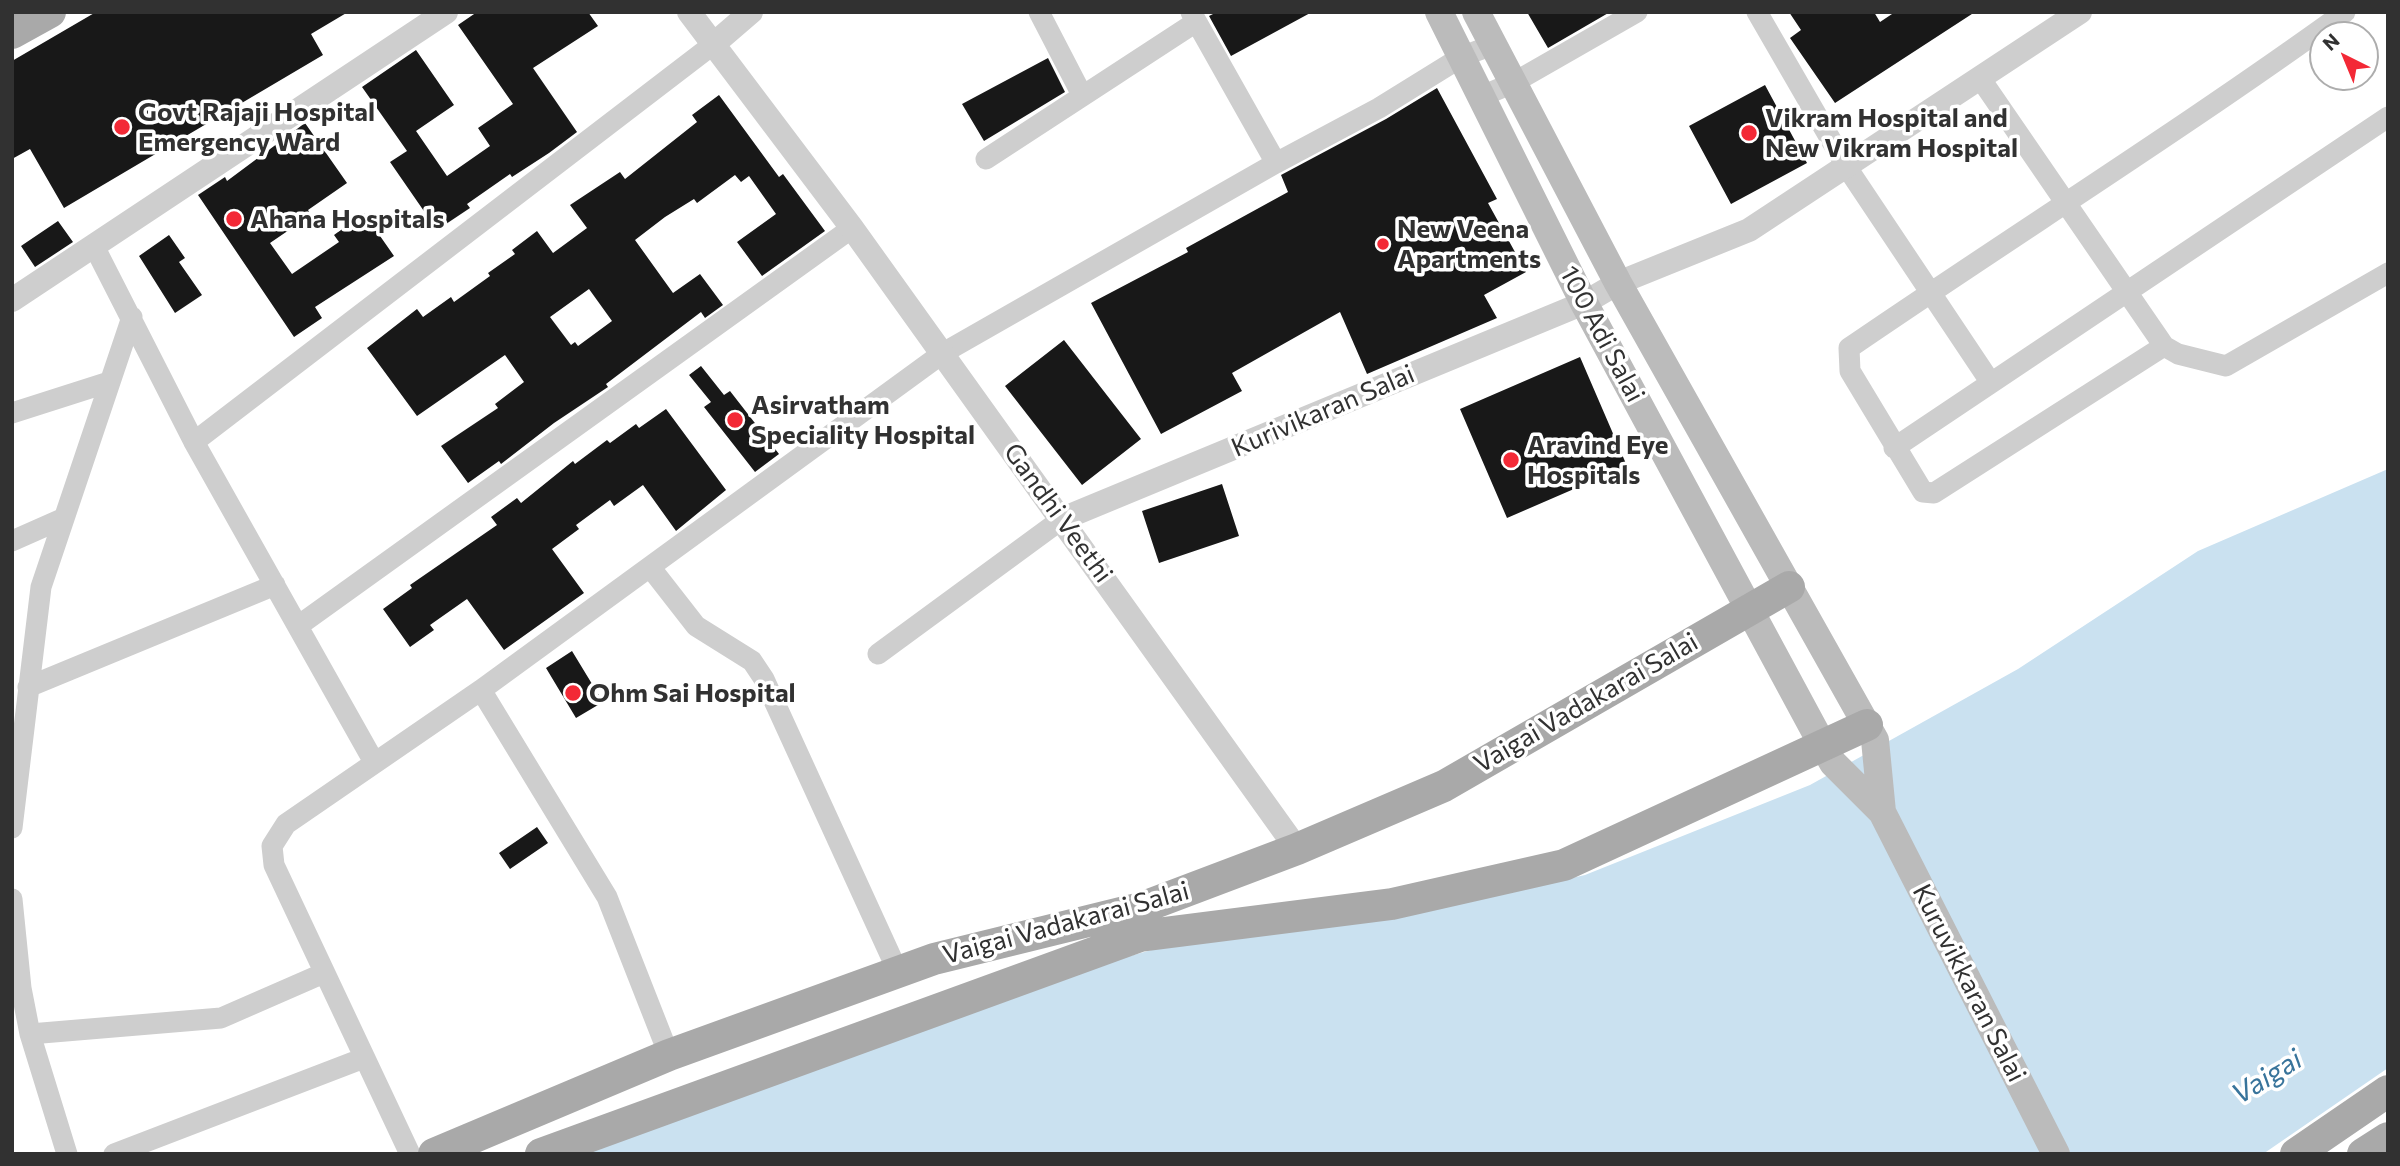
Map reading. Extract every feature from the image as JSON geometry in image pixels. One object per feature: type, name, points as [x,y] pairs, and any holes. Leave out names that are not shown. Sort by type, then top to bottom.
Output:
[{"type":"main road","points":[[12,33],[50,12]]},
{"type":"main road","name":"100 Adi Salai","points":[[1439,12],[1584,303],[1828,755]]},
{"type":"main road","name":"100 Adi Salai","points":[[1476,12],[1618,283],[1871,733]]},
{"type":"main road","name":"Vaigai Vadakarai Salai","points":[[434,1154],[669,1055],[934,959],[1141,908],[1297,849],[1444,786],[1789,587]]},
{"type":"main road","name":"Vaigai Vadakarai Salai","points":[[541,1154],[1140,936],[1392,904],[1564,865],[1828,755],[1871,733]]},
{"type":"main road","name":"Kuruvikkaran Salai","points":[[1871,733],[1882,812]]},
{"type":"main road","name":"Kuruvikkaran Salai","points":[[1828,755],[1882,812],[2056,1154]]},
{"type":"main road","points":[[2296,1154],[2388,1091]]},
{"type":"main road","points":[[2362,1154],[2388,1138]]},
{"type":"street","points":[[12,300],[95,248],[446,12]]},
{"type":"street","name":"Gandhi Veethi","points":[[689,12],[715,43],[943,353],[1297,849]]},
{"type":"street","points":[[194,442],[715,43],[751,12]]},
{"type":"street","points":[[1039,12],[1082,95]]},
{"type":"street","points":[[1482,96],[1513,83],[1637,12]]},
{"type":"street","points":[[1757,12],[1846,166],[1991,383]]},
{"type":"street","name":"Kurivikaran Salai","points":[[1062,519],[1584,303],[1618,283],[1749,230],[2080,12]]},
{"type":"street","points":[[2164,346],[1934,493],[1923,492],[1894,448],[1850,371],[1849,348],[2065,201],[2256,77],[2346,12]]},
{"type":"street","points":[[986,159],[1193,17],[1276,163]]},
{"type":"street","points":[[410,1154],[274,865],[271,846],[286,824],[481,690],[943,353],[1276,163],[1379,108],[1463,56],[1493,45]]},
{"type":"street","points":[[1980,78],[2164,346],[2178,354],[2225,366],[2388,273]]},
{"type":"street","points":[[1894,448],[2388,117]]},
{"type":"street","points":[[298,626],[852,228]]},
{"type":"street","points":[[95,248],[194,442],[374,762]]},
{"type":"street","points":[[12,828],[41,587],[132,317]]},
{"type":"street","points":[[12,413],[109,382]]},
{"type":"street","points":[[12,541],[64,518]]},
{"type":"street","points":[[878,654],[1062,519]]},
{"type":"street","points":[[650,567],[696,626],[752,661],[764,679],[898,972]]},
{"type":"street","points":[[28,687],[275,585]]},
{"type":"street","points":[[481,690],[607,897],[669,1055]]},
{"type":"street","points":[[12,899],[17,988],[67,1154]]},
{"type":"street","points":[[30,1034],[221,1018],[324,973]]},
{"type":"street","points":[[114,1154],[364,1058]]},
{"type":"water","name":"Vaigai","points":[[2388,469],[2388,1068],[2263,1154],[574,1154],[1073,972],[1180,942],[1440,908],[1585,875],[1810,785],[2018,669],[2198,551]]},
{"type":"building","name":"Govt Rajaji Hospital Emergency Ward","points":[[96,12],[348,12],[311,34],[323,55],[64,208],[30,149],[12,159],[12,61]]},
{"type":"building","points":[[477,12],[588,12],[598,26],[533,68],[577,132],[549,153],[512,177],[510,174],[467,204],[470,208],[437,230],[390,162],[407,151],[362,87],[416,50],[454,105],[416,131],[447,176],[490,146],[478,128],[513,104],[458,25]]},
{"type":"building","points":[[1217,12],[1312,12],[1231,56],[1209,16]]},
{"type":"building","points":[[1527,12],[1610,12],[1548,48]]},
{"type":"building","points":[[1789,12],[1874,12],[1880,22],[1895,12],[1975,12],[1835,103],[1790,38],[1801,30]]},
{"type":"building","points":[[1048,58],[1065,92],[984,141],[962,104]]},
{"type":"building","points":[[1765,85],[1807,163],[1731,204],[1689,126]]},
{"type":"building","points":[[1437,88],[1497,199],[1488,203],[1526,272],[1484,295],[1497,318],[1367,374],[1340,312],[1232,373],[1242,391],[1161,434],[1091,303],[1188,252],[1186,248],[1288,192],[1281,175],[1386,119]]},
{"type":"building","points":[[719,95],[779,177],[783,174],[825,231],[762,276],[737,242],[776,214],[749,176],[741,182],[735,175],[697,203],[694,199],[665,217],[635,240],[673,293],[700,274],[723,305],[705,318],[701,312],[606,384],[608,387],[554,423],[501,464],[499,461],[468,483],[441,446],[498,408],[495,404],[524,382],[505,355],[417,416],[367,348],[417,309],[423,317],[451,297],[454,302],[490,276],[488,273],[515,254],[512,250],[537,231],[553,253],[587,228],[570,205],[620,172],[625,179],[697,122],[692,115]],"holes":[[[589,289],[612,321],[578,346],[575,342],[571,345],[550,317]]]},
{"type":"building","points":[[305,123],[347,183],[308,210],[311,215],[270,243],[292,274],[339,242],[334,235],[364,213],[394,256],[315,307],[322,318],[294,337],[198,195],[225,177],[227,181]]},
{"type":"building","points":[[58,221],[73,242],[35,267],[21,246]]},
{"type":"building","points":[[169,235],[185,258],[179,262],[202,295],[175,313],[139,256]]},
{"type":"building","points":[[1064,340],[1141,439],[1082,485],[1005,386]]},
{"type":"building","points":[[1580,357],[1627,466],[1507,518],[1460,409]]},
{"type":"building","points":[[701,366],[724,395],[730,391],[779,454],[755,472],[704,407],[711,402],[689,375]]},
{"type":"building","points":[[666,409],[726,490],[676,531],[643,485],[614,506],[610,500],[576,525],[579,529],[552,549],[584,593],[504,650],[467,599],[430,625],[434,630],[410,647],[383,609],[412,588],[410,585],[497,525],[491,517],[517,498],[521,503],[573,461],[575,464],[607,440],[610,443],[636,424],[639,428]]},
{"type":"building","points":[[1222,484],[1239,536],[1159,563],[1142,511]]},
{"type":"building","points":[[572,651],[603,702],[576,718],[546,668]]},
{"type":"building","points":[[537,827],[548,843],[510,869],[499,853]]},
{"type":"place","name":"Govt Rajaji Hospital Emergency Ward","points":[[122,127]]},
{"type":"place","name":"Vikram Hospital and New Vikram Hospital","points":[[1749,133]]},
{"type":"place","name":"Ahana Hospitals","points":[[234,219]]},
{"type":"place","name":"New Veena Apartments","points":[[1383,244]]},
{"type":"place","name":"Asirvatham Speciality Hospital","points":[[735,420]]},
{"type":"place","name":"Aravind Eye Hospitals","points":[[1511,460]]},
{"type":"place","name":"Ohm Sai Hospital","points":[[573,693]]}]
